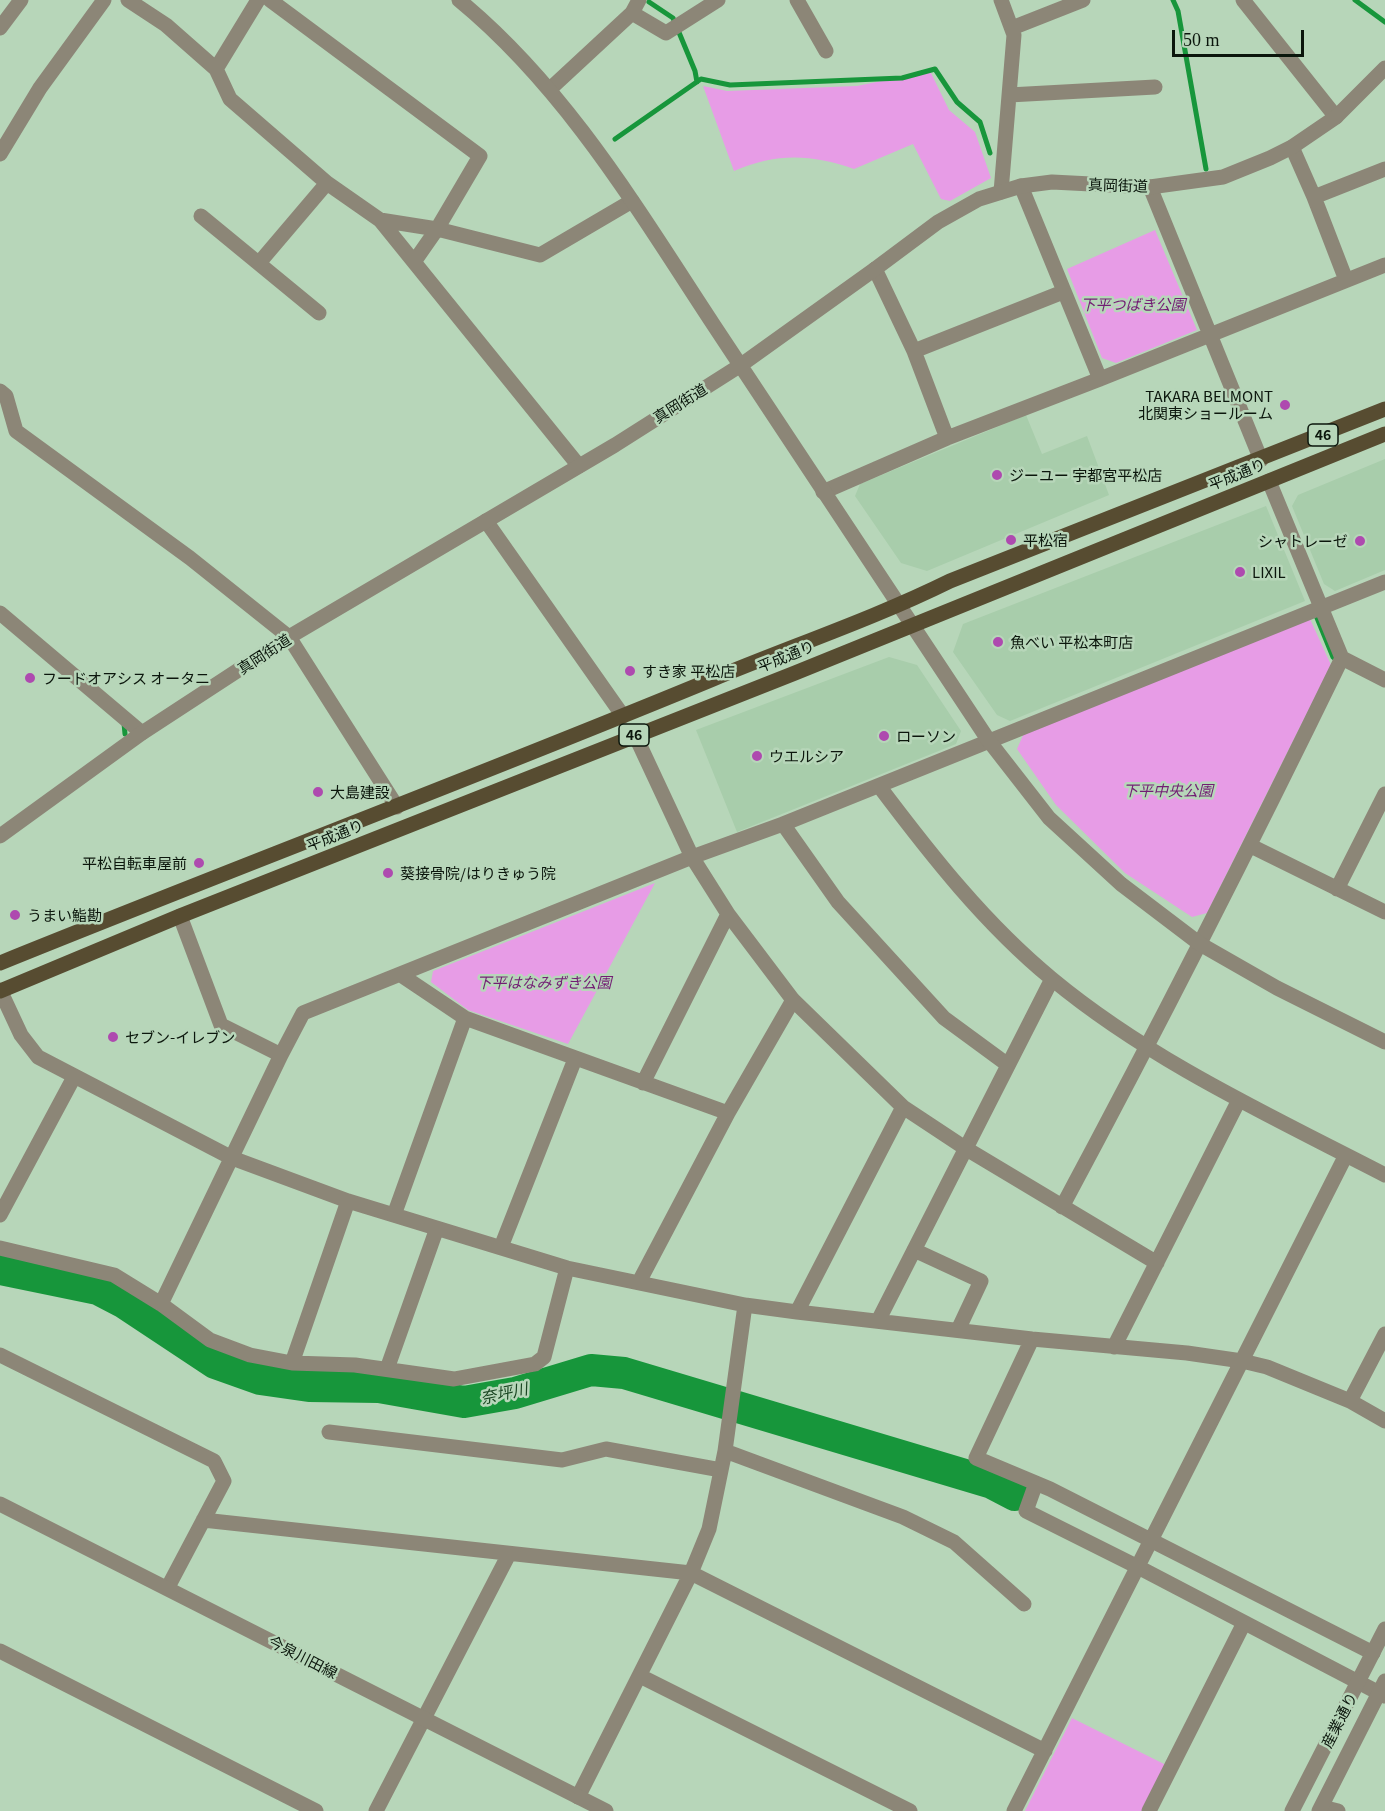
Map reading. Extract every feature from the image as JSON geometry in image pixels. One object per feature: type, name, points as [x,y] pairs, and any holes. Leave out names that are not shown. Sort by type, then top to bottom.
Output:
[{"type":"main road","name":"平成通り","points":[[0,963],[623,717],[763,658],[899,606],[950,581],[1261,460],[1385,409]]},
{"type":"main road","name":"平成通り","points":[[0,990],[1385,434]]},
{"type":"street","points":[[0,28],[21,0]]},
{"type":"street","points":[[0,154],[40,88],[104,0]]},
{"type":"street","points":[[128,0],[166,25],[216,69],[230,99],[327,183],[380,220],[579,466]]},
{"type":"street","points":[[216,69],[258,0]]},
{"type":"street","points":[[270,0],[480,156],[437,229],[414,262]]},
{"type":"street","points":[[459,0],[493,28],[550,88],[632,201],[988,741],[1049,818],[1121,884],[1200,944],[1277,988],[1385,1042]]},
{"type":"street","points":[[550,88],[635,6],[666,33],[718,0]]},
{"type":"street","points":[[797,0],[826,51]]},
{"type":"street","points":[[1001,0],[1014,35],[1001,192]]},
{"type":"street","points":[[1012,28],[1083,0]]},
{"type":"street","points":[[1243,0],[1336,117]]},
{"type":"street","name":"真岡街道","points":[[0,836],[142,733],[289,637],[579,466],[741,365],[938,222],[979,199],[1021,186],[1052,182],[1150,187],[1222,177],[1292,147],[1336,117],[1385,68]]},
{"type":"street","points":[[1009,95],[1155,87]]},
{"type":"street","points":[[1292,147],[1314,196],[1346,280]]},
{"type":"street","points":[[1314,196],[1385,169]]},
{"type":"street","points":[[259,263],[327,183]]},
{"type":"street","points":[[1021,186],[1100,380]]},
{"type":"street","points":[[1150,187],[1261,460]]},
{"type":"street","points":[[380,220],[437,229],[540,255],[632,201]]},
{"type":"street","points":[[201,216],[319,313]]},
{"type":"street","points":[[823,492],[947,438],[1100,380],[1385,265]]},
{"type":"street","points":[[875,269],[914,351],[947,438]]},
{"type":"street","points":[[914,351],[1063,292]]},
{"type":"street","points":[[0,391],[6,396],[16,431],[190,558],[289,637],[397,807]]},
{"type":"street","points":[[1269,481],[1342,658],[1385,680]]},
{"type":"street","points":[[486,521],[623,717]]},
{"type":"street","points":[[161,1304],[303,1013],[692,857],[879,786],[1385,582]]},
{"type":"street","points":[[0,613],[142,733]]},
{"type":"street","points":[[1062,1207],[1148,1047],[1251,846],[1342,658]]},
{"type":"street","points":[[635,735],[692,857],[728,914],[793,1000],[903,1107],[965,1148],[1156,1263]]},
{"type":"street","points":[[879,786],[926,848],[991,924],[1052,979],[1148,1047],[1239,1100],[1385,1175]]},
{"type":"street","points":[[1337,889],[1385,794]]},
{"type":"street","points":[[783,824],[838,902],[944,1018],[1008,1065]]},
{"type":"street","points":[[1251,846],[1385,912]]},
{"type":"street","points":[[643,1083],[728,914]]},
{"type":"street","points":[[180,916],[221,1025],[281,1055]]},
{"type":"street","points":[[401,975],[465,1018],[728,1113]]},
{"type":"street","points":[[878,1321],[1052,979]]},
{"type":"street","points":[[0,990],[21,1035],[38,1057],[232,1158],[348,1201],[567,1268],[745,1305],[1032,1340],[1187,1353],[1242,1361],[1267,1367],[1350,1401],[1385,1421]]},
{"type":"street","points":[[639,1282],[728,1113],[793,1000]]},
{"type":"street","points":[[394,1215],[465,1018]]},
{"type":"street","points":[[501,1247],[575,1059]]},
{"type":"street","points":[[0,1215],[74,1077]]},
{"type":"street","points":[[1114,1347],[1239,1100]]},
{"type":"street","points":[[797,1312],[903,1107]]},
{"type":"street","points":[[1014,1811],[1346,1155]]},
{"type":"street","points":[[292,1363],[348,1201]]},
{"type":"street","points":[[387,1370],[436,1228]]},
{"type":"street","points":[[0,1248],[114,1275],[161,1304],[210,1340],[250,1355],[292,1363],[355,1365],[454,1379],[535,1364],[544,1357],[567,1268]]},
{"type":"street","points":[[914,1250],[981,1281],[958,1330]]},
{"type":"street","points":[[578,1797],[692,1574],[709,1528],[725,1451],[745,1305]]},
{"type":"street","points":[[1350,1401],[1385,1334]]},
{"type":"street","points":[[1032,1340],[976,1458],[1036,1483],[1373,1653]]},
{"type":"street","points":[[0,1355],[214,1461],[224,1481],[168,1587]]},
{"type":"street","points":[[329,1432],[562,1460],[606,1449],[721,1470]]},
{"type":"street","points":[[725,1451],[903,1516],[954,1542],[1024,1604]]},
{"type":"street","points":[[1036,1483],[1026,1511],[1358,1683],[1383,1690]]},
{"type":"street","name":"今泉川田線","points":[[0,1504],[168,1587],[606,1811]]},
{"type":"street","points":[[203,1520],[692,1574],[1045,1751]]},
{"type":"street","points":[[376,1811],[509,1554]]},
{"type":"street","points":[[1149,1811],[1244,1623]]},
{"type":"street","name":"産業通り","points":[[1293,1811],[1385,1629]]},
{"type":"street","points":[[0,1651],[316,1811]]},
{"type":"street","points":[[640,1676],[910,1811]]},
{"type":"street","name":"産業通り","points":[[1320,1809],[1383,1690]]},
{"type":"street","points":[[1320,1809],[1338,1811]]},
{"type":"shaded area","points":[[1026,415],[1042,454],[1087,436],[1109,495],[927,571],[901,563],[855,496],[860,484]]},
{"type":"shaded area","points":[[1385,459],[1385,570],[1335,591],[1324,584],[1292,506],[1298,495]]},
{"type":"shaded area","points":[[1266,506],[1305,601],[1010,721],[997,715],[953,652],[963,624]]},
{"type":"shaded area","points":[[889,657],[917,665],[961,731],[956,744],[737,832],[696,730]]},
{"type":"green space","points":[[930,71],[949,110],[975,132],[991,178],[950,201],[941,199],[913,144],[854,169],[823,160],[794,158],[764,161],[734,171],[703,86],[727,91],[857,86]]},
{"type":"green space","name":"下平つばき公園","points":[[1155,230],[1197,330],[1116,363],[1102,358],[1067,269]]},
{"type":"green space","name":"下平中央公園","points":[[1310,619],[1331,665],[1207,913],[1192,917],[1125,873],[1056,805],[1017,749],[1024,733]]},
{"type":"green space","name":"下平はなみずき公園","points":[[655,883],[568,1044],[468,1010],[431,982],[433,971]]},
{"type":"green space","points":[[1072,1718],[1166,1765],[1142,1811],[1025,1811]]},
{"type":"waterway","points":[[1173,0],[1178,11],[1206,169]]},
{"type":"waterway","points":[[1355,0],[1385,22]]},
{"type":"waterway","points":[[649,2],[673,18],[695,71],[697,82]]},
{"type":"waterway","points":[[615,139],[701,79],[730,85],[902,78],[935,69],[957,102],[980,122],[990,153]]},
{"type":"waterway","points":[[1315,613],[1333,657],[1338,661]]},
{"type":"waterway","points":[[124,723],[125,734]]},
{"type":"waterway","name":"奈坪川","points":[[0,1269],[98,1289],[123,1302],[215,1363],[260,1379],[309,1386],[379,1387],[464,1402],[515,1393],[591,1370],[624,1373],[992,1483],[1015,1495]]},
{"type":"place","name":"TAKARA BELMONT 北関東ショールーム","points":[[1285,405]]},
{"type":"place","name":"ジーユー 宇都宮平松店","points":[[997,475]]},
{"type":"place","name":"平松宿","points":[[1011,540]]},
{"type":"place","name":"シャトレーゼ","points":[[1360,541]]},
{"type":"place","name":"LIXIL","points":[[1240,572]]},
{"type":"place","name":"魚べい 平松本町店","points":[[998,642]]},
{"type":"place","name":"すき家 平松店","points":[[630,671]]},
{"type":"place","name":"フードオアシス オータニ","points":[[30,678]]},
{"type":"place","name":"ローソン","points":[[884,736]]},
{"type":"place","name":"ウエルシア","points":[[757,756]]},
{"type":"place","name":"大島建設","points":[[318,792]]},
{"type":"place","name":"平松自転車屋前","points":[[199,863]]},
{"type":"place","name":"葵接骨院/はりきゅう院","points":[[388,873]]},
{"type":"place","name":"うまい鮨勘","points":[[15,915]]},
{"type":"place","name":"セブン-イレブン","points":[[113,1037]]}]
